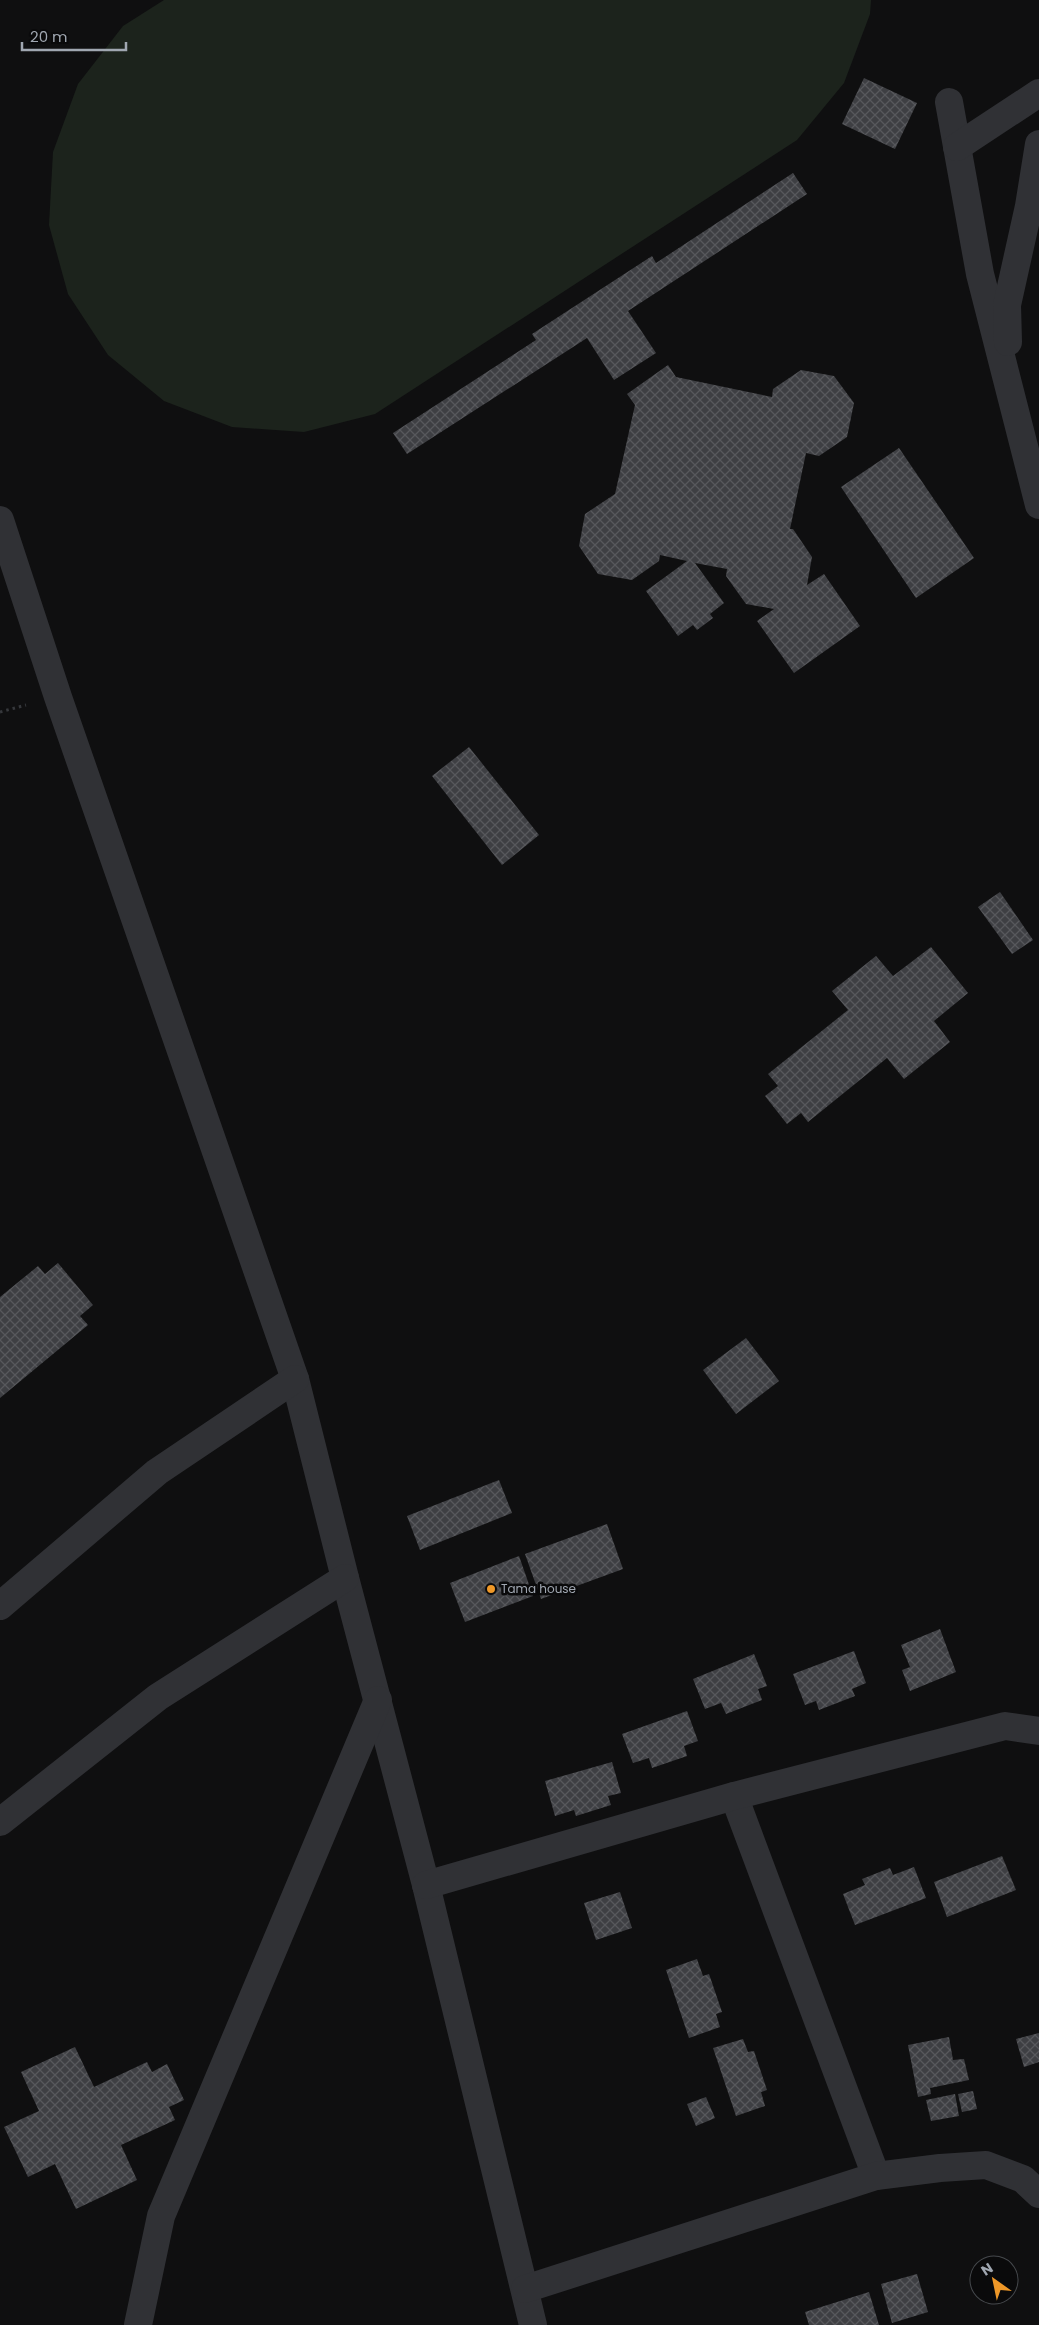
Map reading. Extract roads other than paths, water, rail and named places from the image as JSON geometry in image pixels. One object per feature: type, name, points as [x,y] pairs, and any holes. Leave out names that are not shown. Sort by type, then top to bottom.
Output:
[{"type":"street","points":[[957,147],[1039,93]]},
{"type":"street","points":[[949,102],[980,274],[1039,505]]},
{"type":"street","points":[[1006,374],[1008,359],[1007,305],[1029,206],[1039,144]]},
{"type":"street","points":[[0,520],[58,696],[295,1379],[426,1885],[534,2325]]},
{"type":"street","points":[[0,1606],[157,1472],[295,1379]]},
{"type":"street","points":[[0,1822],[158,1696],[345,1578]]},
{"type":"street","points":[[138,2325],[161,2216],[378,1700]]},
{"type":"street","points":[[426,1885],[734,1796],[1005,1726],[1039,1731]]},
{"type":"street","points":[[734,1796],[876,2176]]},
{"type":"street","points":[[525,2289],[876,2176],[940,2168],[986,2165],[1022,2179],[1039,2194]]},
{"type":"place","name":"Tama house","points":[[491,1589]]}]
